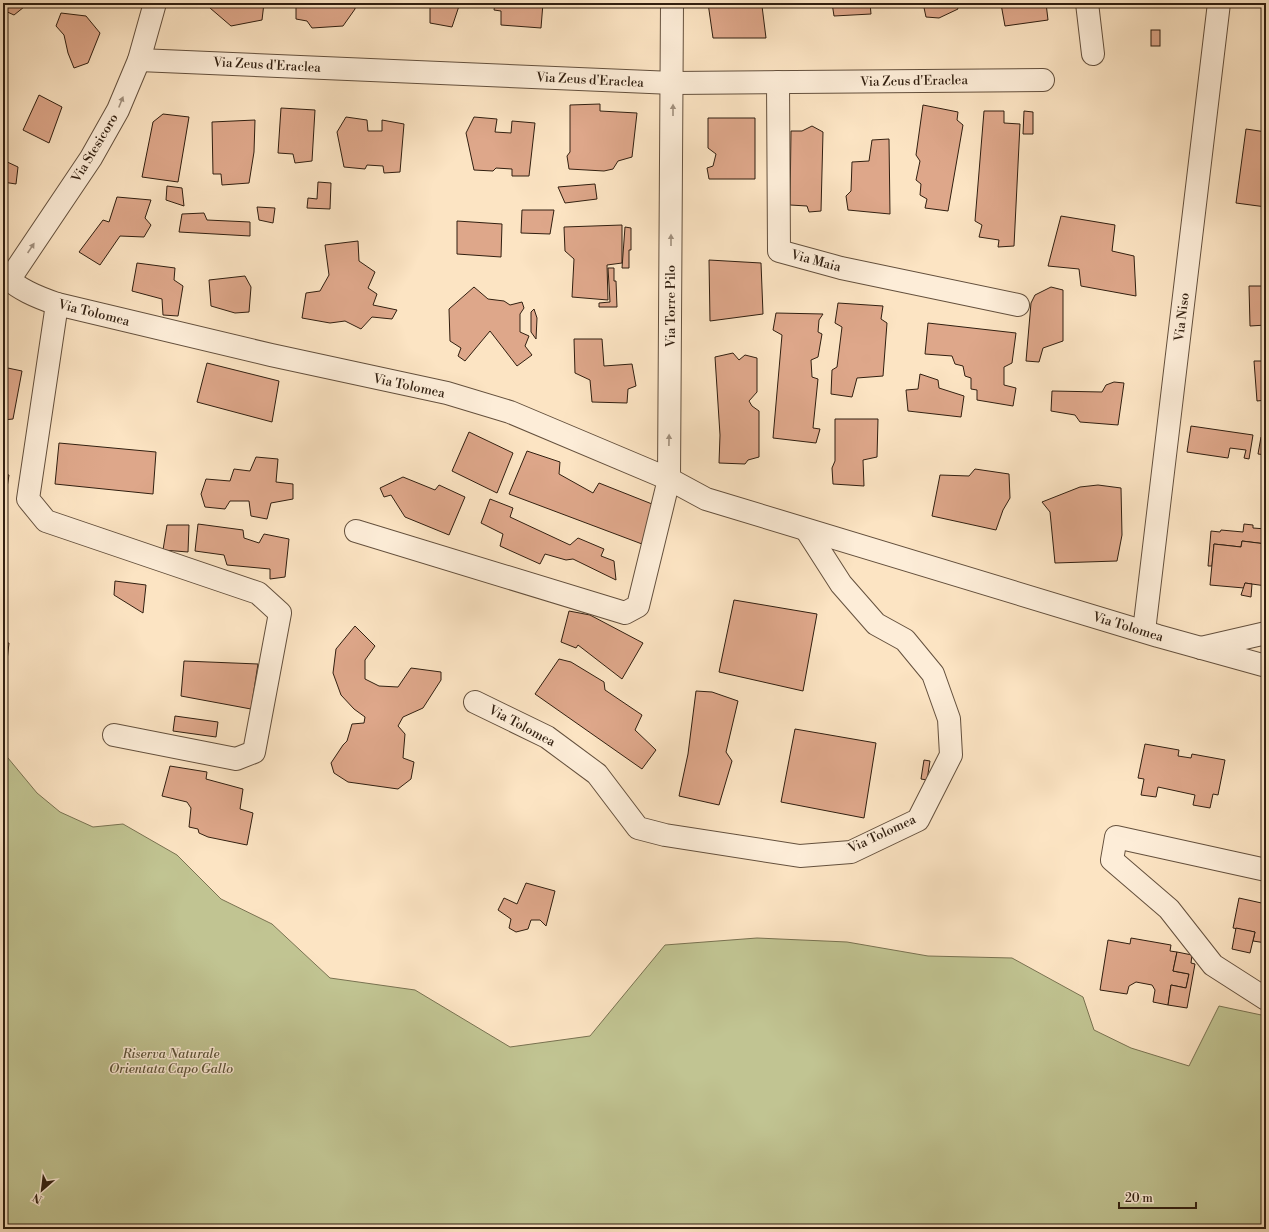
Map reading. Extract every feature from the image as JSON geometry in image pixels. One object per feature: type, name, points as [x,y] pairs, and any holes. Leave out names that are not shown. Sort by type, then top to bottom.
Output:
[{"type":"street","name":"Via Stesicoro","points":[[5,278],[91,158],[118,110],[139,60],[155,3]]},
{"type":"street","name":"Via Torre Pilo","points":[[356,531],[625,614],[638,606],[669,479],[673,83],[672,3]]},
{"type":"street","points":[[1087,3],[1093,54]]},
{"type":"street","name":"Via Niso","points":[[1144,632],[1219,3]]},
{"type":"street","name":"Via Zeus d'Eraclea","points":[[139,60],[673,83],[1043,80]]},
{"type":"street","name":"Via Maia","points":[[778,82],[779,251],[849,269],[1018,305]]},
{"type":"street","name":"Via Tolomea","points":[[5,278],[33,296],[57,304],[271,355],[454,396],[510,412],[669,479],[706,499],[807,531],[1144,632],[1266,666]]},
{"type":"street","points":[[57,304],[28,499],[46,521],[258,593],[280,613],[254,752],[236,759],[114,735]]},
{"type":"street","name":"Via Tolomea","points":[[475,702],[547,737],[597,774],[638,828],[658,833],[800,856],[851,852],[918,820],[951,755],[949,719],[933,674],[905,640],[876,624],[841,584],[807,531]]},
{"type":"street","points":[[1200,648],[1266,633]]},
{"type":"street","points":[[1266,870],[1116,837],[1112,860],[1168,909],[1213,965],[1266,999]]},
{"type":"green space","name":"Riserva Naturale Orientata Capo Gallo","points":[[3,752],[37,793],[60,812],[93,827],[123,824],[177,855],[221,899],[272,924],[330,978],[415,990],[510,1047],[590,1036],[665,945],[757,938],[847,942],[928,956],[1012,958],[1083,997],[1094,1030],[1131,1048],[1189,1066],[1219,1006],[1266,1016],[1266,1229],[3,1229]]},
{"type":"building","points":[[3,3],[29,3],[14,15],[3,10]]},
{"type":"building","points":[[210,3],[264,3],[262,20],[231,26],[210,8]]},
{"type":"building","points":[[296,3],[355,3],[355,9],[343,26],[312,28],[307,21],[296,19]]},
{"type":"building","points":[[430,3],[460,3],[452,27],[430,23]]},
{"type":"building","points":[[495,3],[543,3],[541,28],[501,25],[501,11],[494,10]]},
{"type":"building","points":[[708,3],[718,3],[728,6],[762,6],[766,38],[713,38]]},
{"type":"building","points":[[832,3],[870,3],[871,14],[834,16]]},
{"type":"building","points":[[923,3],[956,3],[958,9],[939,18],[926,17]]},
{"type":"building","points":[[972,3],[1046,3],[1048,20],[1005,26],[1001,4],[973,5]]},
{"type":"building","points":[[61,13],[86,16],[100,33],[88,63],[74,68],[68,53],[64,35],[56,26]]},
{"type":"building","points":[[1151,30],[1160,30],[1160,46],[1151,46]]},
{"type":"building","points":[[39,95],[62,107],[49,143],[23,130]]},
{"type":"building","points":[[600,104],[600,111],[637,113],[632,157],[618,161],[613,169],[604,171],[569,169],[567,156],[570,152],[570,105]]},
{"type":"building","points":[[923,105],[958,112],[957,120],[963,125],[948,211],[925,208],[927,199],[920,195],[921,184],[916,180],[920,161],[916,155]]},
{"type":"building","points":[[281,108],[315,110],[312,161],[295,163],[293,154],[278,153]]},
{"type":"building","points":[[984,111],[1004,111],[1004,123],[1020,124],[1014,246],[998,247],[999,240],[979,237],[982,225],[975,221]]},
{"type":"building","points":[[1024,111],[1033,112],[1033,134],[1023,134]]},
{"type":"building","points":[[163,114],[189,117],[178,182],[142,177],[153,122]]},
{"type":"building","points":[[346,117],[367,120],[368,131],[382,131],[382,120],[404,124],[400,172],[384,173],[383,166],[367,165],[365,169],[344,167],[337,132]]},
{"type":"building","points":[[474,117],[497,119],[495,132],[511,133],[512,121],[535,123],[529,176],[512,176],[512,169],[496,168],[493,171],[474,170],[466,133]]},
{"type":"building","points":[[708,118],[755,118],[755,179],[709,179],[707,168],[713,166],[716,154],[708,148]]},
{"type":"building","points":[[255,120],[254,152],[249,183],[222,185],[221,174],[213,174],[212,122]]},
{"type":"building","points":[[812,126],[823,132],[821,211],[809,212],[807,206],[790,205],[791,131],[802,131]]},
{"type":"building","points":[[1246,129],[1266,132],[1266,207],[1236,203]]},
{"type":"building","points":[[889,139],[890,214],[848,210],[846,196],[851,191],[852,162],[869,161],[872,140]]},
{"type":"building","points":[[3,160],[18,167],[16,184],[3,182]]},
{"type":"building","points":[[318,182],[331,183],[330,209],[307,208],[308,198],[317,199]]},
{"type":"building","points":[[595,184],[597,199],[565,203],[558,187]]},
{"type":"building","points":[[167,186],[182,188],[184,206],[166,200]]},
{"type":"building","points":[[117,197],[151,200],[145,218],[151,225],[144,237],[120,236],[100,265],[79,252],[103,220],[109,222]]},
{"type":"building","points":[[257,207],[275,208],[273,223],[259,220]]},
{"type":"building","points":[[522,210],[554,210],[550,234],[521,233]]},
{"type":"building","points":[[204,213],[207,220],[250,222],[250,236],[179,232],[182,214]]},
{"type":"building","points":[[1061,216],[1115,225],[1112,251],[1134,256],[1136,296],[1081,286],[1079,269],[1048,266]]},
{"type":"building","points":[[457,221],[502,224],[501,257],[457,254]]},
{"type":"building","points":[[622,225],[622,263],[607,265],[608,300],[572,297],[574,259],[565,251],[564,227]]},
{"type":"building","points":[[625,227],[631,228],[629,268],[622,268]]},
{"type":"building","points":[[358,241],[359,261],[375,272],[368,288],[377,294],[373,305],[397,310],[392,319],[372,317],[361,329],[345,321],[330,323],[302,318],[306,293],[320,291],[329,275],[325,245]]},
{"type":"building","points":[[709,260],[761,263],[763,314],[710,321]]},
{"type":"building","points":[[137,263],[175,268],[174,280],[183,286],[178,316],[163,315],[162,299],[132,291]]},
{"type":"building","points":[[608,268],[614,268],[617,307],[599,307],[599,303],[610,302]]},
{"type":"building","points":[[245,276],[251,287],[249,312],[235,313],[211,306],[209,280]]},
{"type":"building","points":[[1249,286],[1266,286],[1266,325],[1250,326]]},
{"type":"building","points":[[474,287],[488,299],[504,301],[510,305],[522,302],[524,308],[520,314],[520,332],[529,336],[525,346],[532,355],[517,366],[490,331],[465,361],[458,356],[461,348],[450,341],[449,309]]},
{"type":"building","points":[[1051,287],[1063,290],[1063,341],[1043,348],[1039,362],[1026,361],[1031,303],[1035,295]]},
{"type":"building","points":[[838,303],[883,306],[881,319],[887,323],[883,376],[857,378],[852,397],[831,394],[832,370],[837,367],[842,327],[835,323]]},
{"type":"building","points":[[534,309],[537,318],[536,339],[531,332],[531,312]]},
{"type":"building","points":[[776,313],[823,314],[819,320],[818,332],[822,334],[818,357],[811,360],[812,377],[818,379],[813,428],[820,429],[816,443],[773,438],[782,335],[773,330]]},
{"type":"building","points":[[928,323],[1016,333],[1012,363],[1004,367],[1004,385],[1016,388],[1013,406],[977,400],[977,390],[971,389],[971,378],[965,376],[963,366],[955,364],[952,356],[925,354]]},
{"type":"building","points":[[574,339],[602,339],[604,366],[632,364],[636,386],[628,389],[627,403],[592,402],[590,380],[575,373]]},
{"type":"building","points":[[733,353],[739,360],[745,355],[757,358],[757,392],[749,401],[752,406],[759,411],[759,457],[748,460],[745,464],[719,463],[720,435],[715,357]]},
{"type":"building","points":[[1254,361],[1266,361],[1266,400],[1257,401]]},
{"type":"building","points":[[207,363],[279,381],[272,422],[197,402]]},
{"type":"building","points":[[3,367],[22,371],[13,419],[3,420]]},
{"type":"building","points":[[920,374],[938,380],[939,388],[964,396],[961,417],[908,411],[906,390],[918,389]]},
{"type":"building","points":[[1114,382],[1124,383],[1118,425],[1080,422],[1075,415],[1051,411],[1052,391],[1102,392],[1106,385]]},
{"type":"building","points":[[835,419],[878,419],[877,457],[863,460],[864,486],[833,484],[832,468],[835,461]]},
{"type":"building","points":[[1191,426],[1253,435],[1249,459],[1244,458],[1246,450],[1230,448],[1228,458],[1187,452]]},
{"type":"building","points":[[469,432],[513,453],[497,493],[452,471]]},
{"type":"building","points":[[1261,437],[1266,438],[1266,455],[1258,454]]},
{"type":"building","points":[[59,443],[156,452],[153,494],[55,484]]},
{"type":"building","points":[[527,451],[560,462],[559,474],[593,493],[599,483],[652,504],[642,544],[509,494]]},
{"type":"building","points":[[256,457],[278,459],[276,482],[293,484],[293,499],[271,503],[267,519],[251,516],[249,501],[230,501],[225,509],[205,507],[201,494],[206,479],[230,481],[234,469],[250,471]]},
{"type":"building","points":[[975,469],[1009,474],[1010,498],[1003,510],[996,530],[932,516],[940,475],[969,476]]},
{"type":"building","points":[[3,474],[9,475],[3,513]]},
{"type":"building","points":[[403,477],[435,490],[439,485],[465,497],[449,535],[405,517],[391,495],[384,497],[380,488]]},
{"type":"building","points":[[1098,485],[1121,488],[1122,535],[1117,561],[1055,563],[1050,512],[1042,502],[1080,487]]},
{"type":"building","points":[[490,499],[513,508],[510,517],[570,545],[578,538],[604,549],[601,556],[614,561],[616,580],[573,559],[566,560],[545,554],[540,564],[500,546],[503,534],[481,523]]},
{"type":"building","points":[[198,524],[243,530],[244,538],[259,543],[264,534],[289,539],[285,577],[270,579],[270,569],[227,565],[224,555],[195,551]]},
{"type":"building","points":[[1244,524],[1253,525],[1253,528],[1266,529],[1266,544],[1242,541],[1241,547],[1214,544],[1212,566],[1208,566],[1211,531],[1220,532],[1221,530],[1243,532]]},
{"type":"building","points":[[167,525],[189,525],[188,552],[163,550]]},
{"type":"building","points":[[1242,541],[1266,544],[1266,586],[1245,583],[1244,588],[1210,585],[1214,544],[1241,547]]},
{"type":"building","points":[[3,556],[7,557],[3,580]]},
{"type":"building","points":[[115,581],[146,585],[143,613],[114,595]]},
{"type":"building","points":[[1245,583],[1252,584],[1251,597],[1241,595]]},
{"type":"building","points":[[734,600],[817,614],[803,691],[719,672]]},
{"type":"building","points":[[569,611],[590,615],[643,643],[622,679],[578,645],[576,648],[561,642]]},
{"type":"building","points":[[3,623],[6,624],[3,643]]},
{"type":"building","points":[[355,626],[375,646],[365,660],[365,679],[379,686],[398,687],[411,668],[441,672],[441,680],[423,708],[403,717],[398,726],[405,734],[403,758],[414,762],[411,779],[398,789],[348,782],[334,773],[331,763],[347,741],[352,724],[364,723],[365,717],[354,709],[341,695],[333,673],[336,649]]},
{"type":"building","points":[[3,643],[9,643],[5,679],[3,679]]},
{"type":"building","points":[[559,659],[571,662],[604,682],[605,690],[642,715],[635,730],[656,750],[642,769],[535,694]]},
{"type":"building","points":[[184,661],[258,664],[251,709],[181,696]]},
{"type":"building","points":[[696,691],[712,692],[738,701],[726,752],[732,761],[719,805],[679,796],[688,754]]},
{"type":"building","points":[[175,716],[218,722],[216,737],[173,731]]},
{"type":"building","points":[[795,729],[876,743],[864,818],[781,802]]},
{"type":"building","points":[[1145,744],[1179,750],[1178,756],[1191,758],[1192,754],[1225,760],[1218,795],[1213,794],[1210,808],[1193,805],[1195,795],[1158,787],[1156,797],[1141,795],[1144,779],[1138,778]]},
{"type":"building","points":[[924,760],[930,761],[927,780],[921,779]]},
{"type":"building","points":[[170,766],[207,772],[206,779],[243,789],[240,809],[253,813],[247,845],[208,837],[199,833],[198,829],[189,827],[191,808],[187,802],[162,796]]},
{"type":"building","points":[[526,883],[555,891],[546,926],[540,920],[531,920],[528,929],[516,932],[509,928],[511,919],[498,910],[504,898],[517,904]]},
{"type":"building","points":[[1239,898],[1266,904],[1266,943],[1253,941],[1255,932],[1233,928]]},
{"type":"building","points":[[1236,928],[1255,932],[1250,953],[1232,949]]},
{"type":"building","points":[[1131,938],[1171,945],[1170,951],[1177,952],[1173,971],[1189,974],[1186,988],[1171,985],[1168,1005],[1153,1002],[1155,990],[1152,985],[1136,982],[1129,986],[1127,994],[1100,990],[1108,940],[1130,944]]},
{"type":"building","points":[[1177,952],[1192,955],[1191,963],[1195,964],[1187,1008],[1168,1005],[1171,985],[1186,988],[1189,974],[1173,971]]}]
